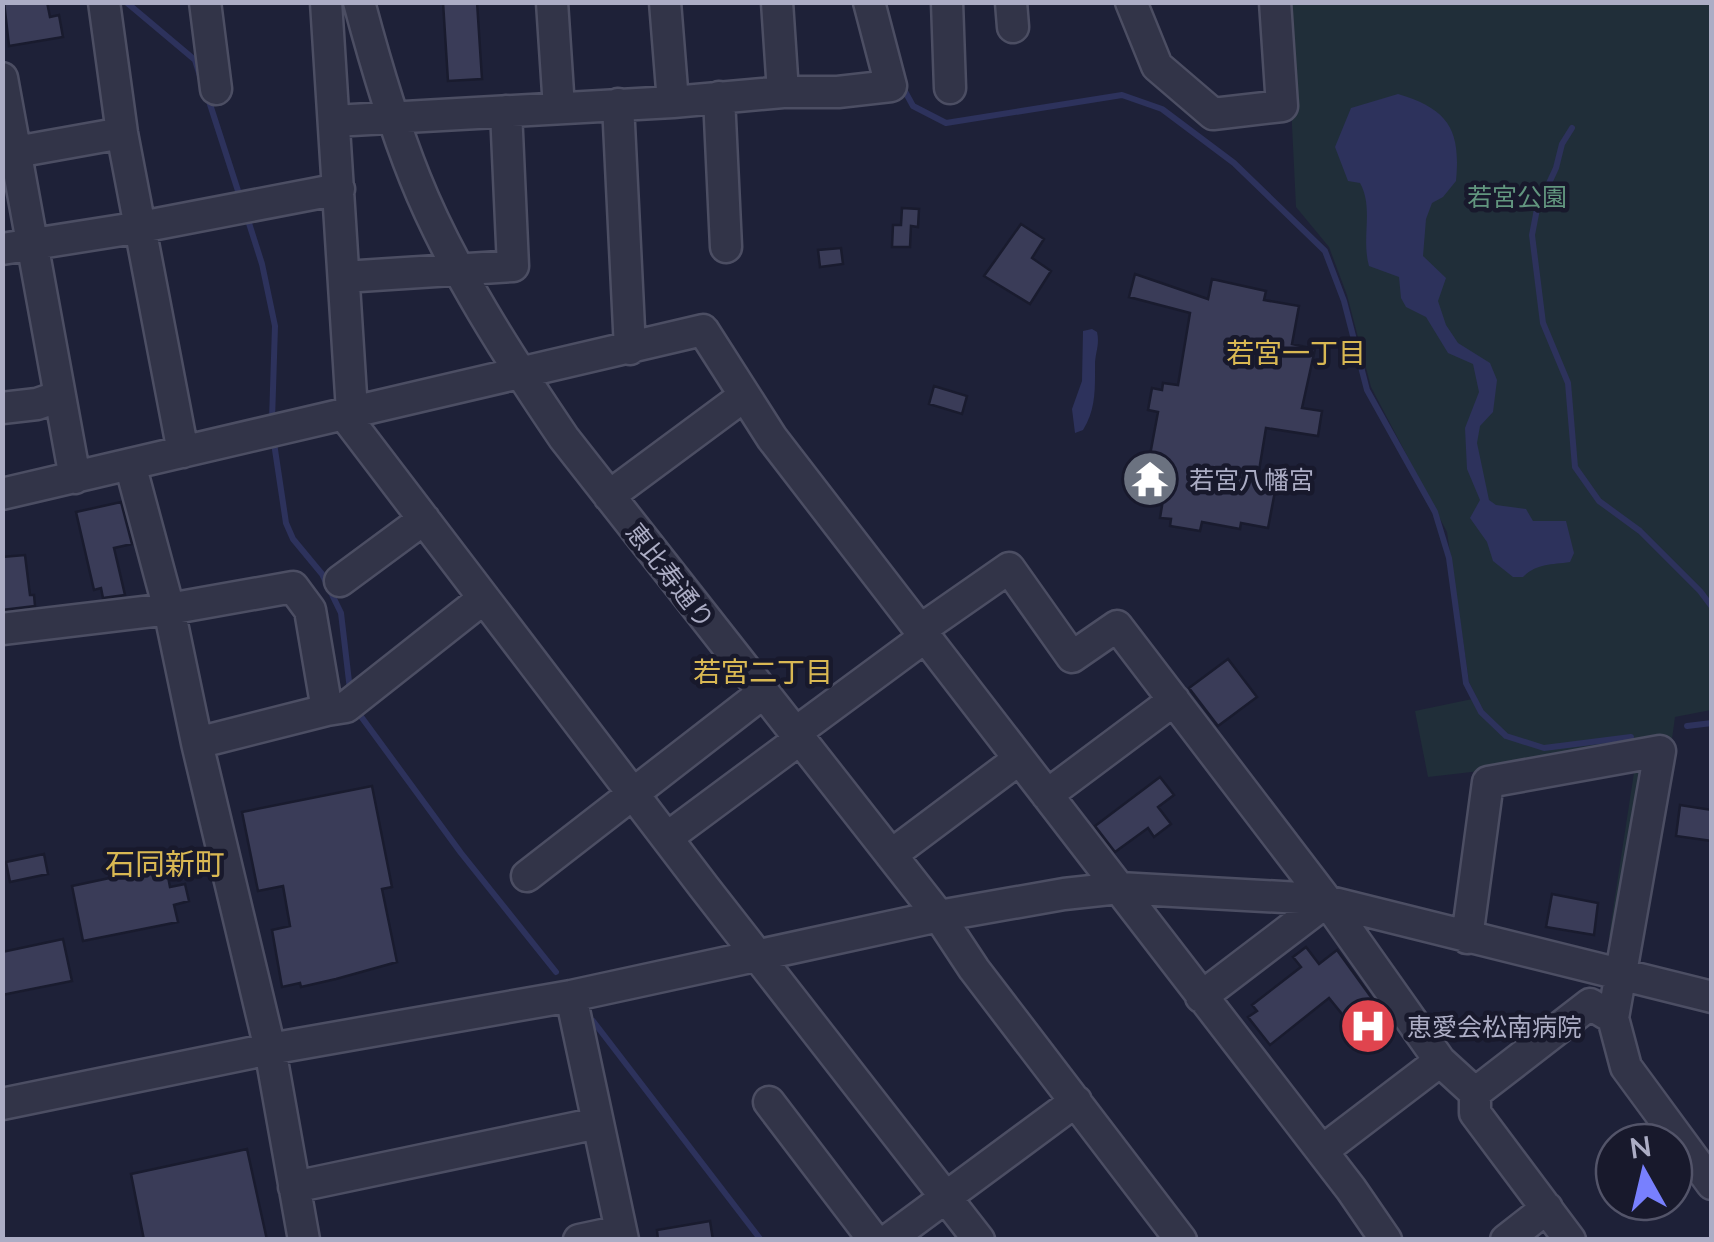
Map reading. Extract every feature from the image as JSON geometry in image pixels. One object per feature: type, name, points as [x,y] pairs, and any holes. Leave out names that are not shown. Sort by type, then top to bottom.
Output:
[{"type":"street","points":[[104,2],[122,133],[184,452]]},
{"type":"street","points":[[205,2],[216,89]]},
{"type":"street","points":[[326,2],[352,412],[349,421],[979,1240]]},
{"type":"street","name":"恵比寿通り","points":[[360,2],[416,181],[520,374],[564,438],[939,916],[974,969],[1182,1240]]},
{"type":"street","points":[[552,2],[559,108]]},
{"type":"street","points":[[665,2],[673,102]]},
{"type":"street","points":[[777,2],[783,92]]},
{"type":"street","points":[[334,121],[891,86],[869,2]]},
{"type":"street","points":[[946,2],[950,88]]},
{"type":"street","points":[[1131,2],[1156,66],[1212,114],[1282,106],[1275,2]]},
{"type":"street","points":[[2,78],[16,152],[17,246],[60,396],[75,478]]},
{"type":"street","points":[[719,97],[726,247]]},
{"type":"street","points":[[618,104],[630,349]]},
{"type":"street","points":[[344,277],[513,266],[506,111]]},
{"type":"street","points":[[16,152],[122,133]]},
{"type":"street","points":[[17,246],[339,189]]},
{"type":"street","points":[[2,494],[703,330],[772,438],[1386,1240]]},
{"type":"street","points":[[2,408],[37,404],[60,396]]},
{"type":"street","points":[[609,496],[744,396]]},
{"type":"street","points":[[130,464],[170,609],[197,743],[270,1050],[304,1240]]},
{"type":"street","points":[[340,581],[424,519]]},
{"type":"street","points":[[668,837],[1009,568],[1072,657],[1117,626],[1327,901],[1440,1060],[1475,1093],[1475,1113],[1570,1240]]},
{"type":"street","points":[[2,629],[170,609],[293,586],[310,610],[327,710]]},
{"type":"street","points":[[197,743],[346,707],[484,598]]},
{"type":"street","points":[[526,876],[764,692]]},
{"type":"street","points":[[1048,795],[1174,700]]},
{"type":"street","points":[[1466,938],[1488,782],[1660,751],[1613,1018],[1626,1067],[1712,1184]]},
{"type":"street","points":[[891,855],[1019,759]]},
{"type":"street","points":[[2,1104],[270,1050],[571,996],[760,958],[939,916],[1119,888],[1327,901],[1712,997]]},
{"type":"street","points":[[1201,996],[1327,901]]},
{"type":"street","points":[[571,996],[622,1235],[580,1240]]},
{"type":"street","points":[[1475,1093],[1590,1004],[1613,1018]]},
{"type":"street","points":[[1322,1152],[1440,1060]]},
{"type":"street","points":[[888,1240],[1076,1101]]},
{"type":"street","points":[[770,1102],[874,1240]]},
{"type":"street","points":[[294,1187],[598,1123]]},
{"type":"street","points":[[1506,1240],[1547,1208]]},
{"type":"green space","name":"若宮公園","points":[[1286,3],[1711,3],[1711,710],[1675,717],[1645,936],[1609,936],[1637,753],[1428,777],[1415,711],[1477,698],[1469,682],[1447,532],[1371,387],[1347,295],[1329,247],[1296,207]]},
{"type":"water","points":[[1398,94],[1440,114],[1456,148],[1456,181],[1443,197],[1432,203],[1426,219],[1423,256],[1446,278],[1438,301],[1446,325],[1458,343],[1490,363],[1497,380],[1493,412],[1480,426],[1477,443],[1489,500],[1496,505],[1526,509],[1533,521],[1566,521],[1574,553],[1570,562],[1539,567],[1523,577],[1513,577],[1493,561],[1487,542],[1470,518],[1480,500],[1467,469],[1465,428],[1479,392],[1473,364],[1448,353],[1426,317],[1406,307],[1399,277],[1369,266],[1364,193],[1360,183],[1348,181],[1335,147],[1351,108]]},
{"type":"water","points":[[1083,331],[1097,332],[1098,341],[1094,399],[1083,430],[1075,433],[1072,409],[1082,381]]},
{"type":"building","points":[[4,2],[47,2],[50,17],[59,15],[63,37],[9,46]]},
{"type":"building","points":[[443,2],[477,2],[482,79],[448,81]]},
{"type":"building","points":[[902,208],[919,209],[918,227],[911,226],[910,247],[892,247],[893,225],[901,225]]},
{"type":"building","points":[[1021,224],[1044,239],[1032,258],[1051,271],[1030,304],[984,276]]},
{"type":"building","points":[[841,248],[843,264],[820,267],[818,250]]},
{"type":"building","points":[[1135,274],[1208,299],[1212,279],[1266,291],[1264,300],[1299,306],[1292,344],[1315,349],[1302,408],[1322,411],[1318,436],[1266,428],[1257,483],[1276,486],[1268,528],[1241,523],[1240,529],[1202,522],[1200,531],[1170,526],[1171,519],[1160,518],[1167,475],[1159,474],[1162,457],[1150,455],[1158,412],[1148,410],[1152,388],[1162,390],[1163,383],[1178,385],[1190,313],[1129,297]]},
{"type":"building","points":[[934,386],[967,396],[962,414],[929,404]]},
{"type":"building","points":[[121,502],[132,544],[114,548],[125,595],[103,598],[101,588],[94,590],[76,512]]},
{"type":"building","points":[[25,555],[35,606],[2,610],[2,557]]},
{"type":"building","points":[[1228,659],[1257,697],[1218,726],[1189,688]]},
{"type":"building","points":[[1160,777],[1174,795],[1158,807],[1171,824],[1154,837],[1148,828],[1115,852],[1095,826]]},
{"type":"building","points":[[372,786],[392,887],[382,889],[397,962],[301,987],[300,983],[282,987],[272,930],[290,926],[283,886],[258,891],[242,812]]},
{"type":"building","points":[[1680,805],[1712,810],[1712,841],[1676,836]]},
{"type":"building","points":[[44,854],[48,874],[10,882],[6,862]]},
{"type":"building","points":[[166,866],[170,887],[185,884],[189,901],[174,905],[178,922],[83,941],[72,886]]},
{"type":"building","points":[[1552,894],[1598,903],[1594,935],[1546,927]]},
{"type":"building","points":[[63,939],[72,981],[2,995],[2,952]]},
{"type":"building","points":[[1306,947],[1319,964],[1337,950],[1389,1022],[1364,1041],[1329,998],[1270,1045],[1248,1017],[1257,1011],[1252,1005],[1301,967],[1293,957]]},
{"type":"building","points":[[247,1149],[267,1240],[144,1240],[131,1174]]},
{"type":"building","points":[[710,1221],[713,1240],[658,1240],[657,1230]]},
{"type":"waterway","points":[[126,2],[195,60],[201,79]]},
{"type":"waterway","points":[[901,84],[913,106],[946,123],[1122,95],[1162,109],[1234,163],[1325,251],[1344,301],[1367,390],[1435,512],[1449,558],[1466,683],[1481,712],[1506,736],[1544,748],[1631,737]]},
{"type":"waterway","points":[[207,95],[240,197]]},
{"type":"waterway","points":[[1572,128],[1537,209],[1532,235],[1543,323],[1568,383],[1575,467],[1599,501],[1640,531],[1712,607]]},
{"type":"waterway","points":[[247,217],[275,326],[272,420]]},
{"type":"waterway","points":[[274,443],[286,523],[293,539],[322,574],[341,613],[350,690]]},
{"type":"waterway","points":[[357,711],[461,853],[556,972]]},
{"type":"waterway","points":[[1687,726],[1712,723]]},
{"type":"waterway","points":[[593,1021],[761,1240]]},
{"type":"place","name":"若宮八幡宮","points":[[1150,479]]},
{"type":"place","name":"恵愛会松南病院","points":[[1368,1026]]},
{"type":"district","name":"若宮一丁目","points":[[1296,352]]},
{"type":"district","name":"若宮二丁目","points":[[763,671]]},
{"type":"district","name":"石同新町","points":[[165,863]]}]
